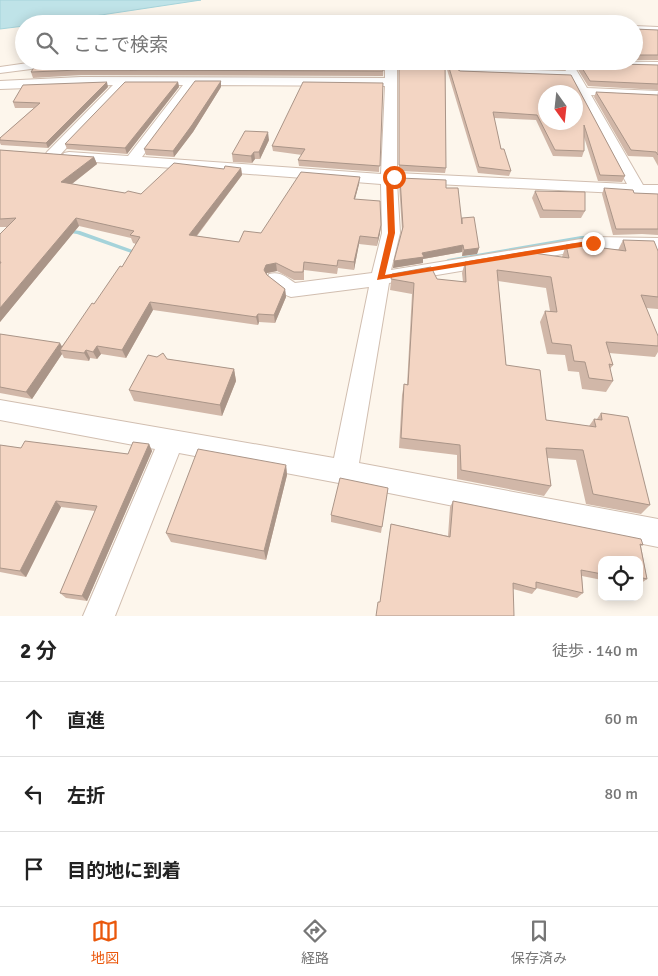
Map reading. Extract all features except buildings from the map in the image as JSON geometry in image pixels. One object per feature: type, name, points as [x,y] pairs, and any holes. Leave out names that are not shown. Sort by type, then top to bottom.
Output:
[{"type":"street","points":[[643,24],[658,25]]},
{"type":"street","points":[[643,29],[658,30]]},
{"type":"street","points":[[0,63],[15,62]]},
{"type":"street","points":[[643,64],[658,65]]},
{"type":"street","points":[[0,70],[15,68]]},
{"type":"street","points":[[344,472],[391,233],[389,178],[391,70]]},
{"type":"street","points":[[459,70],[574,75]]},
{"type":"street","points":[[571,70],[580,85]]},
{"type":"street","points":[[0,85],[81,81],[392,82]]},
{"type":"street","points":[[52,155],[124,81]]},
{"type":"street","points":[[132,160],[192,81]]},
{"type":"street","points":[[583,91],[657,94]]},
{"type":"street","points":[[583,91],[638,190]]},
{"type":"street","points":[[36,154],[382,179],[658,190]]},
{"type":"street","points":[[283,284],[333,286],[382,272],[593,243],[658,244]]},
{"type":"street","points":[[0,410],[344,472],[658,533]]},
{"type":"street","points":[[99,616],[171,441]]},
{"type":"water","points":[[0,0],[201,0],[101,15],[15,15],[15,27],[0,29]]},
{"type":"waterway","points":[[66,231],[78,232],[139,254]]},
{"type":"waterway","points":[[448,261],[581,238],[593,238]]},
{"type":"route","points":[[394,177],[389,178],[391,233],[380,278],[593,243]]}]
